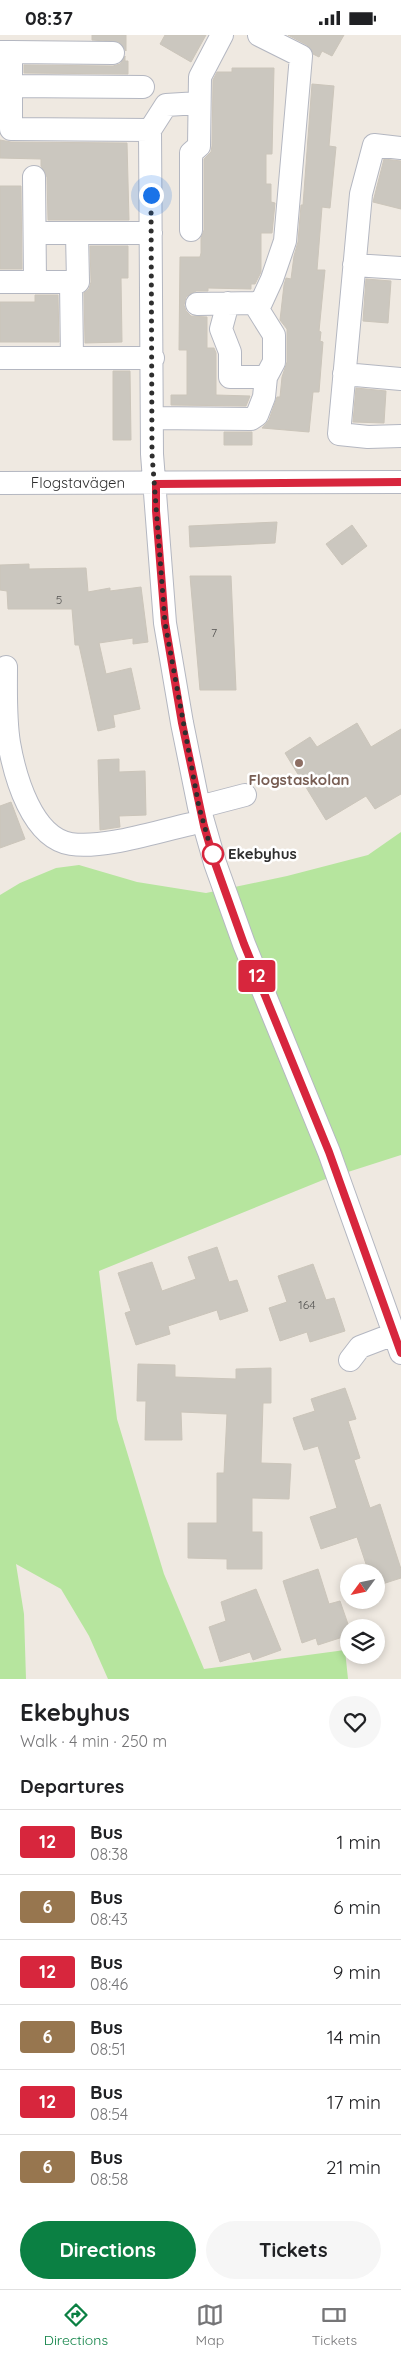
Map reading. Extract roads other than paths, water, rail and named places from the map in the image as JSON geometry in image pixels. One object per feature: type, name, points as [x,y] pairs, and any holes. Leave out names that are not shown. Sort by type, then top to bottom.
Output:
[{"type":"street","points":[[192,230],[191,153],[199,146],[200,77],[222,35]]},
{"type":"street","points":[[196,304],[261,303],[272,279],[285,241],[301,56],[259,35]]},
{"type":"street","points":[[113,53],[59,44],[5,52],[11,86],[5,112],[10,129],[150,130]]},
{"type":"street","points":[[11,86],[143,87]]},
{"type":"street","points":[[199,103],[166,105],[150,130],[152,454],[156,484],[156,511],[165,623],[195,815],[215,863],[244,944],[329,1152],[397,1335],[360,1347],[350,1360]]},
{"type":"street","points":[[401,148],[374,145],[361,194],[339,434],[368,437],[401,436]]},
{"type":"street","points":[[34,177],[35,282]]},
{"type":"street","points":[[35,233],[151,233]]},
{"type":"street","points":[[0,282],[78,282],[77,233]]},
{"type":"street","points":[[354,265],[401,268]]},
{"type":"street","points":[[71,282],[72,358]]},
{"type":"street","points":[[228,303],[221,329],[230,352],[230,377],[266,377]]},
{"type":"street","points":[[153,418],[251,419],[257,415],[264,397],[266,377],[274,362],[274,335],[254,303]]},
{"type":"street","points":[[0,359],[152,358]]},
{"type":"street","points":[[344,374],[401,379]]},
{"type":"street","name":"Flogstavägen","points":[[0,483],[401,482]]},
{"type":"street","points":[[6,667],[6,708],[9,743],[16,770],[31,811],[48,833],[70,844],[107,843],[195,815],[245,795]]},
{"type":"place","name":"Flogstaskolan","points":[[299,763]]},
{"type":"place","name":"Ekebyhus","points":[[213,854]]}]
